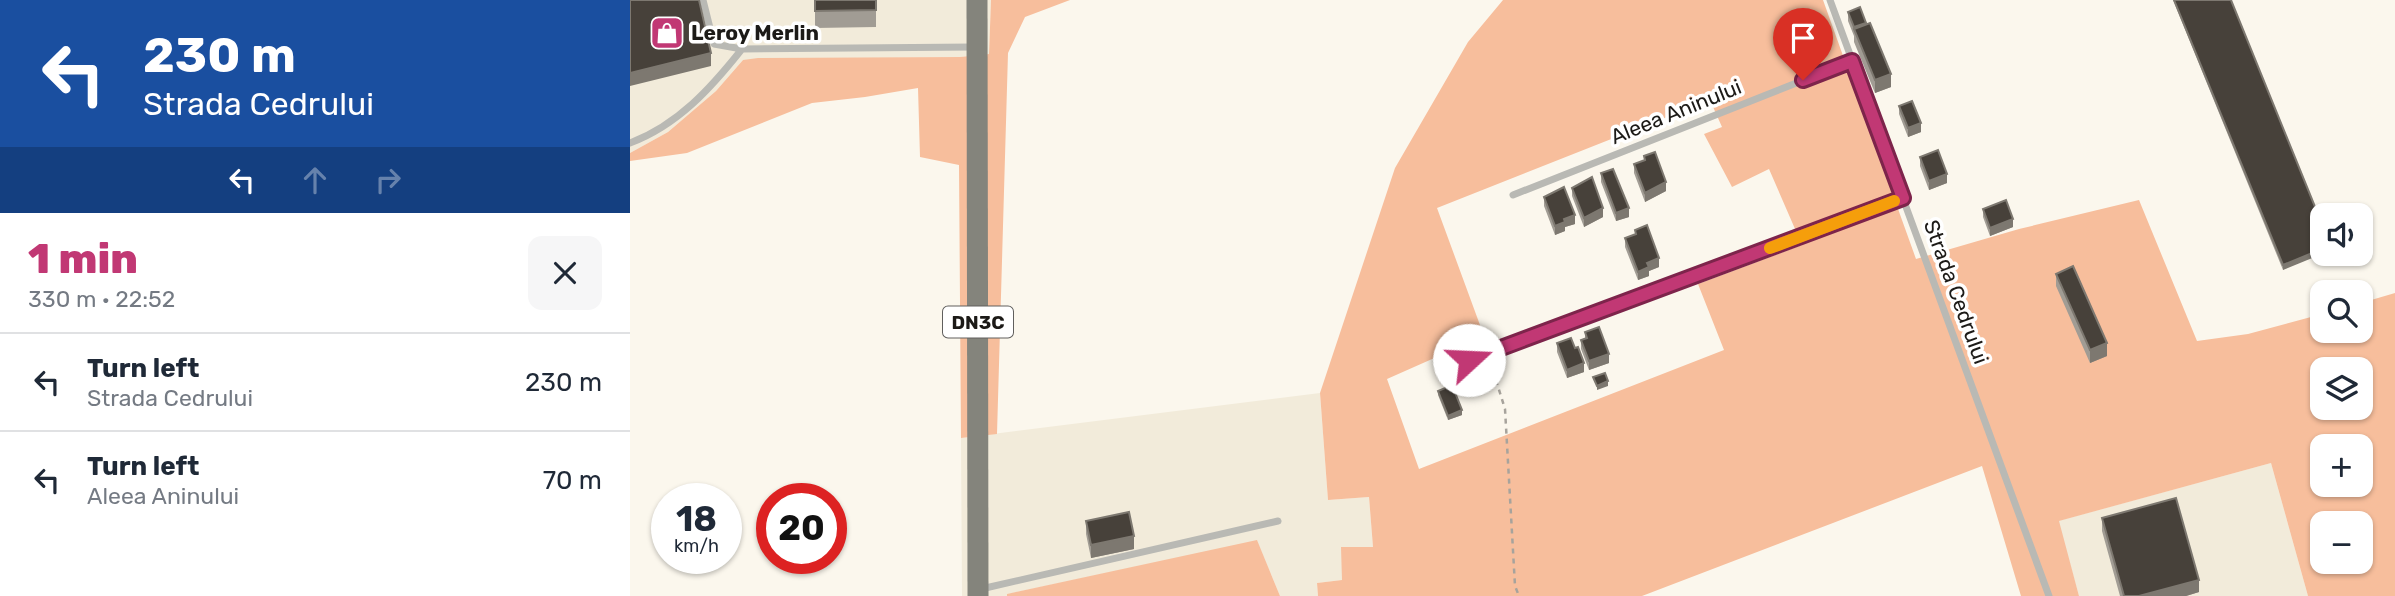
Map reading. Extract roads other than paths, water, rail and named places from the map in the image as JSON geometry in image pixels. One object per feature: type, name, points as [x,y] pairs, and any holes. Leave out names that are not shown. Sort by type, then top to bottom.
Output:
[{"type":"main road","name":"DN3C","points":[[977,0],[978,593]]},
{"type":"lane","points":[[703,0],[714,44],[742,48],[978,47]]},
{"type":"lane","name":"Strada Cedrului","points":[[1830,0],[2049,596]]},
{"type":"lane","points":[[630,143],[652,135],[682,114],[714,85],[742,48]]},
{"type":"lane","name":"Aleea Aninului","points":[[1513,195],[1852,61]]},
{"type":"lane","points":[[1450,367],[1903,198]]},
{"type":"lane","points":[[978,593],[1278,521]]},
{"type":"place","name":"Leroy Merlin","points":[[667,33]]}]
